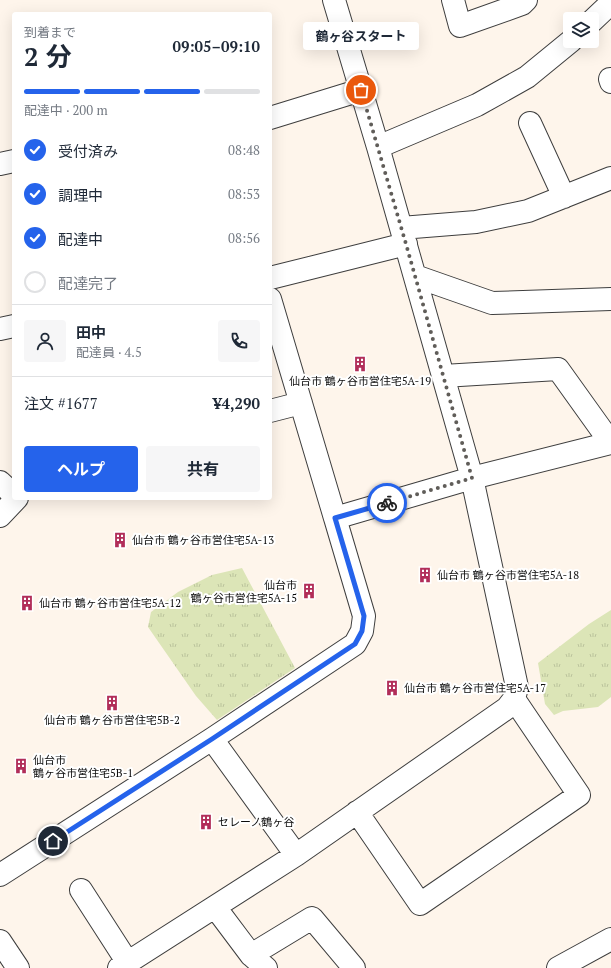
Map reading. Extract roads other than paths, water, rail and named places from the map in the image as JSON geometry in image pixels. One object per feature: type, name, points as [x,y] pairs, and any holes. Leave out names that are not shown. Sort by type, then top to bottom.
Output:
[{"type":"street","points":[[90,893],[123,965],[296,855],[507,708],[514,699],[516,687],[472,478],[378,147],[334,0]]},
{"type":"street","points":[[453,0],[460,26],[522,4],[526,0]]},
{"type":"street","points":[[599,14],[611,3]]},
{"type":"street","points":[[378,147],[477,105],[527,78],[563,48]]},
{"type":"street","points":[[272,117],[361,90]]},
{"type":"street","points":[[530,124],[564,197]]},
{"type":"street","points":[[0,164],[12,161]]},
{"type":"street","points":[[272,277],[403,236],[528,211],[611,178]]},
{"type":"street","points":[[415,276],[492,303],[611,299]]},
{"type":"street","points":[[0,875],[212,739],[355,644],[362,631],[364,616],[272,306]]},
{"type":"street","points":[[0,329],[12,326]]},
{"type":"street","points":[[335,518],[472,478],[611,443],[558,369],[443,376]]},
{"type":"street","points":[[272,410],[301,402]]},
{"type":"street","points":[[0,482],[12,493]]},
{"type":"street","points":[[0,516],[15,500]]},
{"type":"street","points":[[357,812],[420,904],[579,795],[514,699]]},
{"type":"street","points":[[212,739],[296,855]]},
{"type":"street","points":[[215,907],[258,962],[312,918],[354,968]]},
{"type":"street","points":[[558,968],[610,941]]},
{"type":"place","name":"鶴ヶ谷スタート","points":[[361,90]]},
{"type":"place","name":"仙台市 鶴ヶ谷市営住宅5A-19","points":[[360,364]]},
{"type":"place","name":"仙台市 鶴ヶ谷市営住宅5A-13","points":[[120,540]]},
{"type":"place","name":"仙台市 鶴ヶ谷市営住宅5A-18","points":[[425,575]]},
{"type":"place","name":"仙台市 鶴ヶ谷市営住宅5A-15","points":[[309,591]]},
{"type":"place","name":"仙台市 鶴ヶ谷市営住宅5A-12","points":[[27,603]]},
{"type":"place","name":"仙台市 鶴ヶ谷市営住宅5A-17","points":[[392,688]]},
{"type":"place","name":"仙台市 鶴ヶ谷市営住宅5B-2","points":[[112,703]]},
{"type":"place","name":"仙台市 鶴ヶ谷市営住宅5B-1","points":[[21,766]]},
{"type":"place","name":"セレーノ鶴ヶ谷","points":[[206,822]]}]
